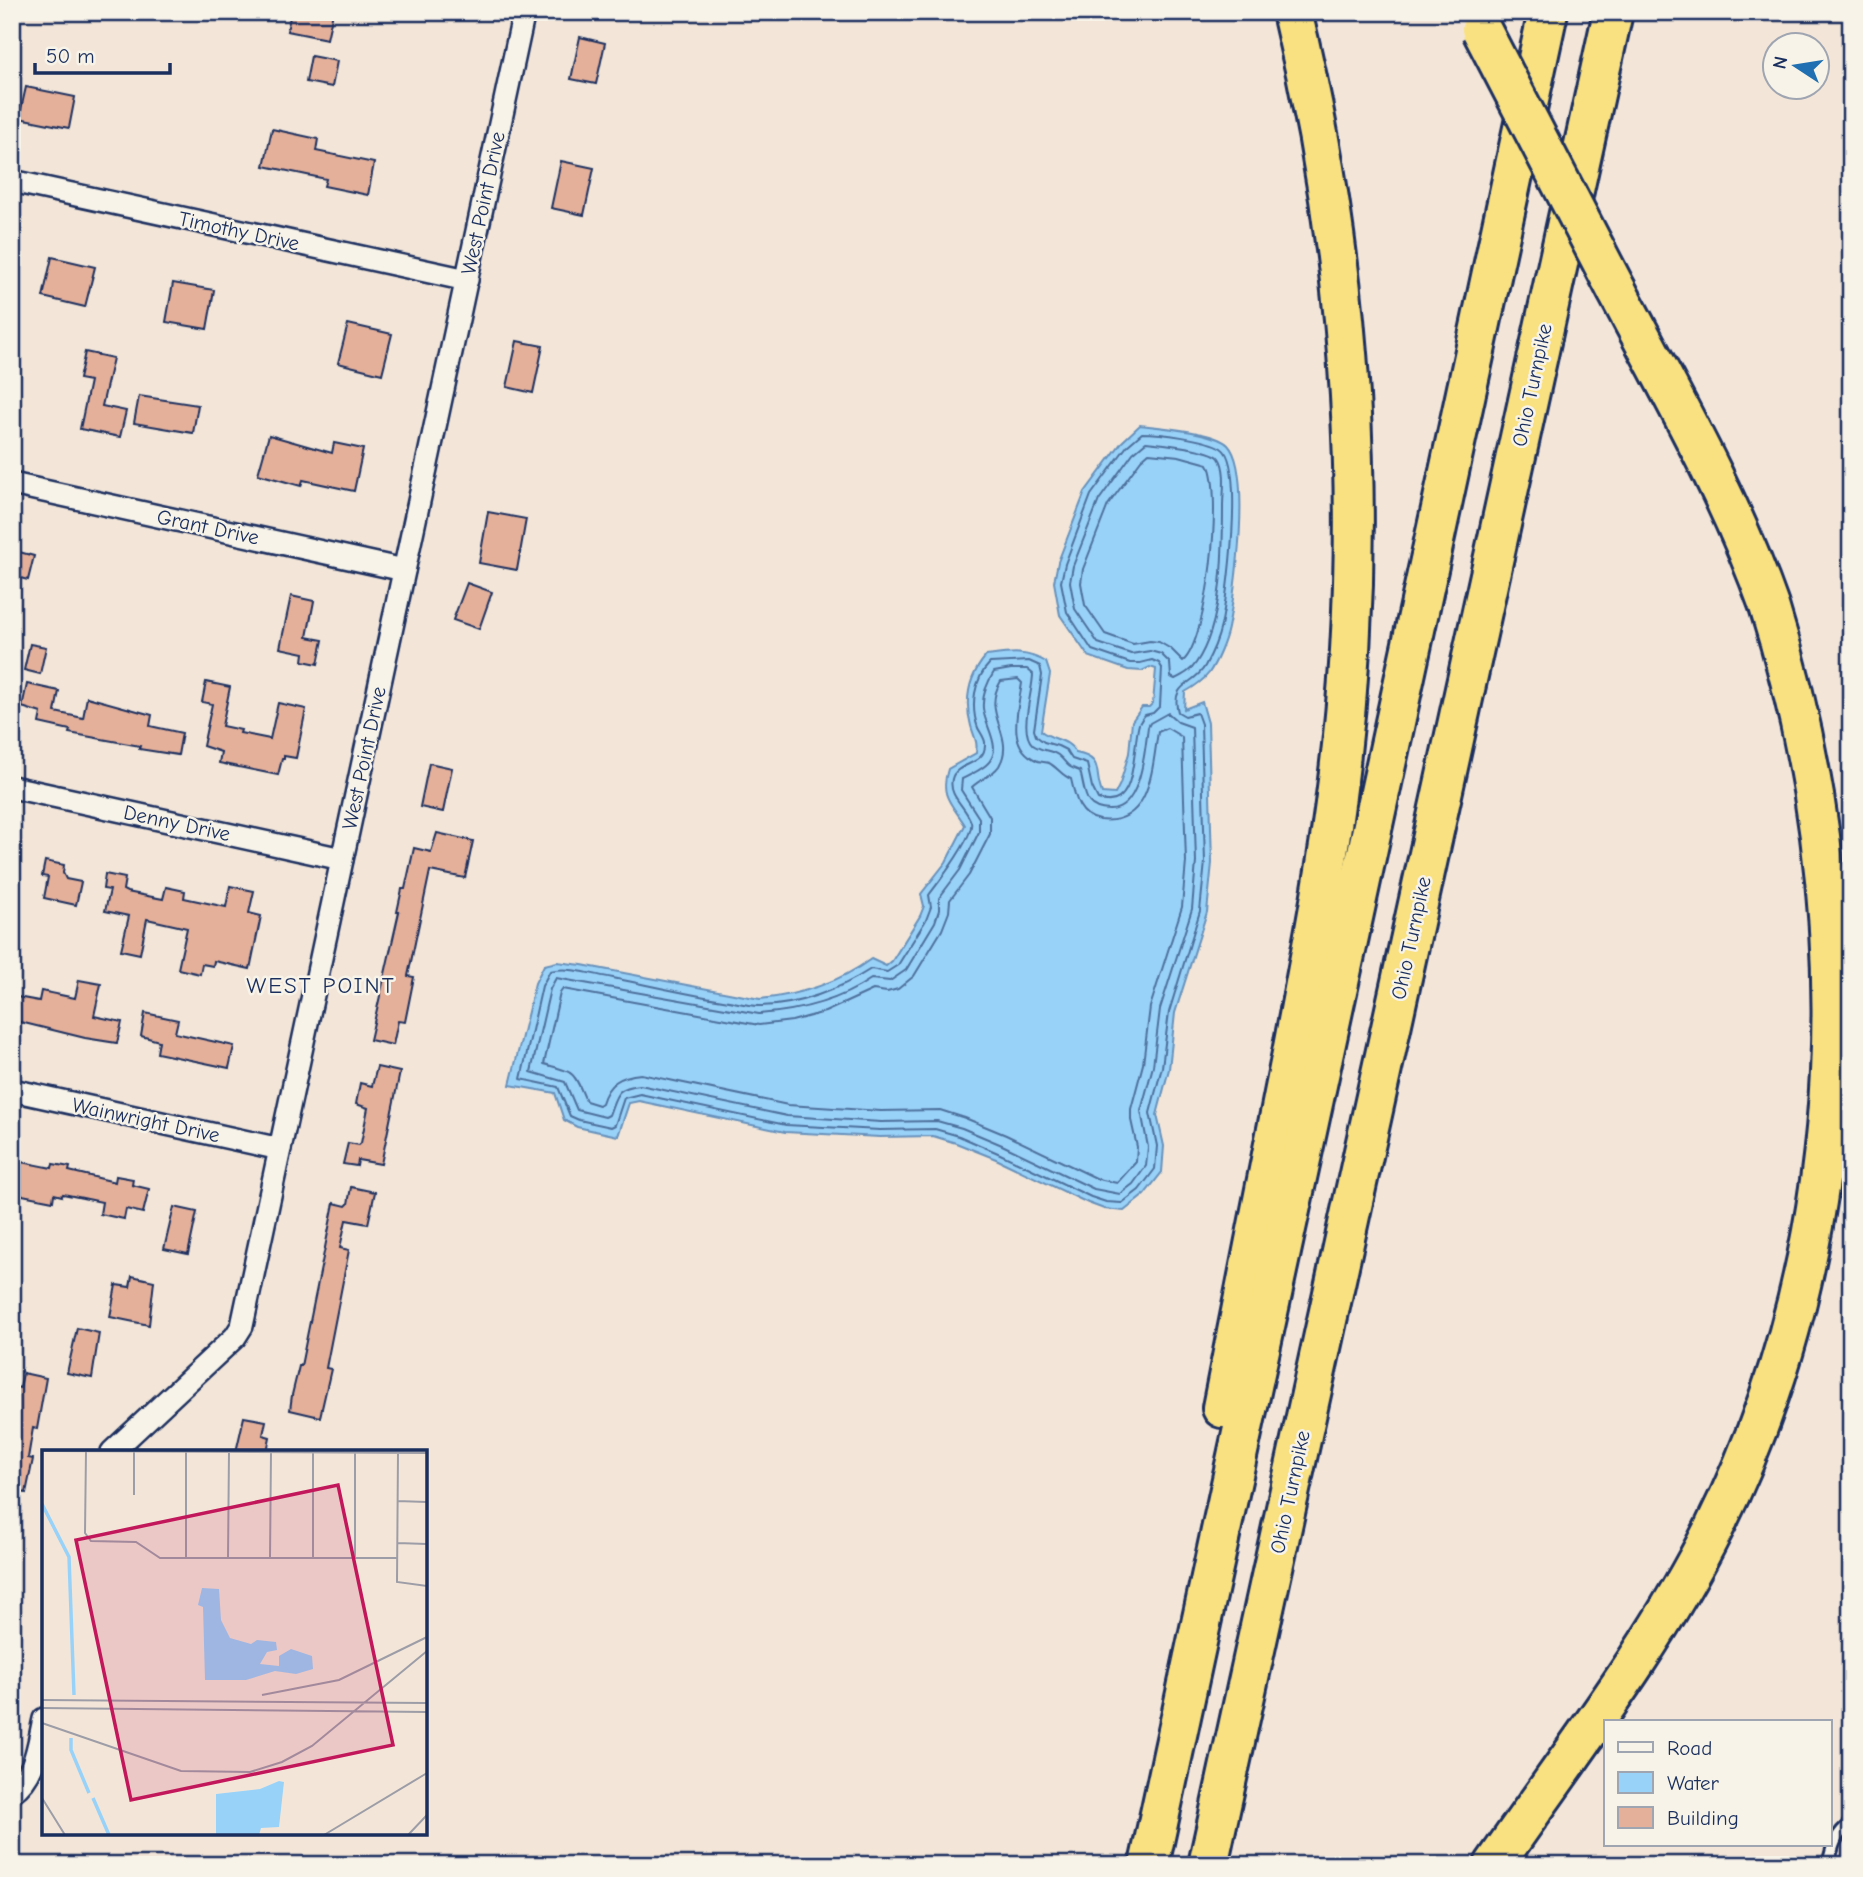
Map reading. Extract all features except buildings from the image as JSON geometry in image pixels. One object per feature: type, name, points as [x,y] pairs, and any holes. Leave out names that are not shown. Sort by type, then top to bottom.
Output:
[{"type":"highway","points":[[1180,1727],[1207,1490],[1318,915],[1338,778],[1350,651],[1354,491],[1348,362],[1325,177],[1292,12]]},
{"type":"highway","points":[[1149,1865],[1548,12]]},
{"type":"highway","name":"Ohio Turnpike","points":[[1208,1865],[1613,12]]},
{"type":"highway","points":[[1476,21],[1732,513],[1769,603],[1798,695],[1819,788],[1832,882],[1838,977],[1836,1074],[1826,1169],[1806,1272],[1784,1353],[1736,1480],[1712,1531],[1665,1614],[1494,1865]]},
{"type":"street","name":"West Point Drive","points":[[114,1450],[235,1337],[242,1326],[524,12]]},
{"type":"street","name":"Timothy Drive","points":[[12,181],[467,280]]},
{"type":"street","name":"Grant Drive","points":[[12,484],[404,570]]},
{"type":"street","name":"Denny Drive","points":[[12,788],[342,859]]},
{"type":"street","name":"Wainwright Drive","points":[[12,1090],[280,1149]]},
{"type":"street","points":[[12,1792],[28,1776],[35,1761],[42,1728]]},
{"type":"lane","points":[[1828,1865],[1834,1841],[1842,1829],[1851,1824]]},
{"type":"water","points":[[1140,425],[1200,433],[1222,440],[1228,445],[1235,459],[1240,505],[1240,533],[1227,633],[1209,673],[1185,692],[1184,709],[1202,702],[1208,723],[1212,863],[1207,912],[1175,1013],[1169,1069],[1157,1115],[1164,1146],[1162,1172],[1144,1195],[1124,1211],[1104,1209],[996,1159],[933,1136],[880,1137],[785,1132],[639,1101],[629,1103],[618,1136],[577,1127],[564,1120],[555,1093],[510,1085],[535,983],[544,965],[557,962],[582,965],[760,999],[818,986],[845,975],[871,959],[886,966],[892,961],[920,916],[924,906],[921,894],[946,862],[965,825],[948,799],[945,786],[948,769],[976,753],[968,698],[972,680],[986,656],[1024,654],[1046,662],[1050,674],[1041,731],[1065,742],[1076,753],[1095,762],[1102,793],[1115,794],[1129,753],[1132,721],[1142,707],[1149,707],[1153,703],[1156,669],[1150,667],[1142,671],[1128,670],[1088,656],[1060,615],[1054,582],[1058,562],[1085,492],[1122,442]]},
{"type":"district","name":"WEST POINT","points":[[321,985]]}]
